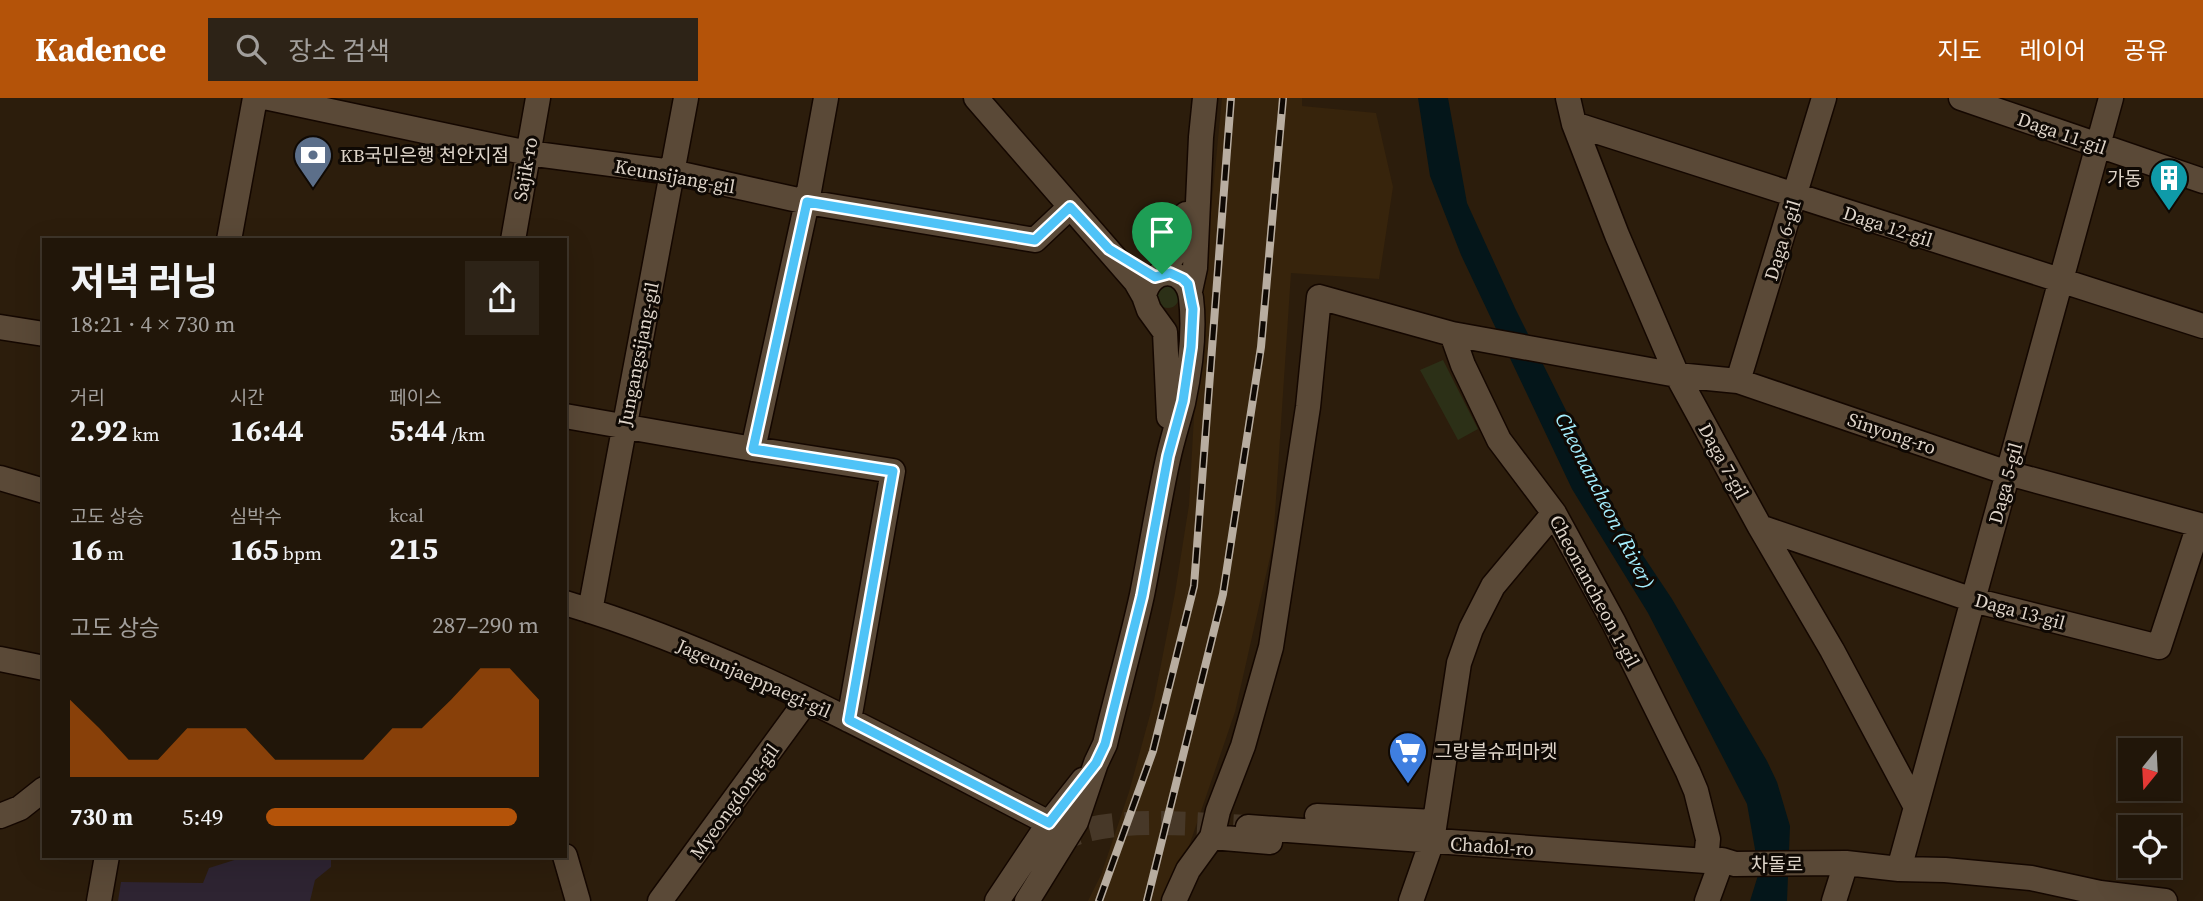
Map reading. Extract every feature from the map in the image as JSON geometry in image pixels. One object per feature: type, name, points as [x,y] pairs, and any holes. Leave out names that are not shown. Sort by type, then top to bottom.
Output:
[{"type":"street","points":[[229,238],[256,98]]},
{"type":"street","name":"Keunsijang-gil","points":[[269,98],[528,153],[672,172],[807,202],[1035,240],[1070,207]]},
{"type":"street","name":"Sajik-ro","points":[[513,238],[538,98]]},
{"type":"street","name":"Jungangsijang-gil","points":[[590,611],[686,98]]},
{"type":"street","points":[[753,449],[807,202],[826,98]]},
{"type":"street","points":[[1168,456],[1170,402],[1165,332],[1154,291],[1180,244],[1186,221],[1194,98]]},
{"type":"street","points":[[990,103],[1070,207],[1109,249],[1154,291],[1162,319],[1175,319],[1186,310],[1195,268],[1205,98]]},
{"type":"street","name":"Daga 7-gil","points":[[1568,98],[1574,124],[1617,235],[1677,375],[1760,527],[1832,650],[1916,807]]},
{"type":"street","name":"Daga 6-gil","points":[[1738,381],[1824,98]]},
{"type":"street","name":"Daga 11-gil","points":[[1961,98],[2203,181]]},
{"type":"street","name":"Daga 5-gil","points":[[1899,869],[2111,98]]},
{"type":"street","name":"Daga 12-gil","points":[[1574,124],[2203,326]]},
{"type":"street","points":[[1027,901],[1076,822],[1105,744],[1142,596],[1168,456],[1183,401],[1193,309],[1191,294],[1188,284],[1170,273],[1154,291]]},
{"type":"street","name":"Sinyong-ro","points":[[1218,811],[1242,746],[1271,647],[1308,407],[1319,298],[1452,334],[1677,375],[1738,381],[2008,473],[2201,525]]},
{"type":"street","points":[[0,327],[42,334]]},
{"type":"street","name":"Cheonancheon 1-gil","points":[[1452,334],[1463,365],[1499,440],[1554,513],[1614,623],[1688,772],[1696,791],[1708,839],[1721,862]]},
{"type":"street","points":[[567,416],[893,471],[849,720]]},
{"type":"street","points":[[0,478],[42,490]]},
{"type":"street","points":[[1412,901],[1431,840],[1459,663],[1471,629],[1493,586],[1554,513]]},
{"type":"street","name":"Daga 13-gil","points":[[1760,527],[1973,600],[2159,647],[2201,525]]},
{"type":"street","name":"Jageunjaeppaegi-gil","points":[[567,604],[709,654],[849,720],[1049,823]]},
{"type":"street","points":[[0,659],[42,668]]},
{"type":"street","name":"Myeongdong-gil","points":[[660,901],[807,700]]},
{"type":"street","points":[[997,901],[1049,823],[1096,763]]},
{"type":"street","points":[[0,816],[20,808],[42,791]]},
{"type":"street","points":[[1174,901],[1188,870],[1212,837],[1218,811],[1431,840]]},
{"type":"street","name":"Chadol-ro","points":[[1248,827],[1721,862]]},
{"type":"street","points":[[1212,837],[1431,840]]},
{"type":"street","points":[[99,901],[107,858]]},
{"type":"street","points":[[566,858],[578,901]]},
{"type":"street","points":[[1011,901],[1037,861]]},
{"type":"street","points":[[1707,901],[1721,862]]},
{"type":"street","name":"차돌로","points":[[1721,862],[1846,863]]},
{"type":"street","points":[[1834,901],[1846,863],[1899,869],[1945,870],[2028,890],[2100,893],[2150,900]]},
{"type":"shaded area","points":[[1222,98],[1302,98],[1302,106],[1376,113],[1393,187],[1379,279],[1291,273],[1273,544],[1235,712],[1187,852],[1164,901],[1088,901],[1101,875],[1129,792],[1154,700],[1175,593],[1189,505],[1198,345]]},
{"type":"shaded area","points":[[241,858],[331,858],[331,867],[315,880],[310,901],[118,901],[121,882],[203,883],[209,868]]},
{"type":"green space","points":[[1168,286],[1176,289],[1179,297],[1176,305],[1168,308],[1160,305],[1157,297],[1160,289]]},
{"type":"green space","points":[[1443,360],[1478,429],[1458,440],[1420,370]]},
{"type":"water","name":"Cheonancheon (River)","points":[[1418,98],[1448,98],[1467,203],[1515,308],[1624,527],[1672,599],[1777,782],[1790,826],[1787,901],[1750,901],[1759,872],[1747,804],[1648,613],[1572,489],[1461,255],[1430,176]]},
{"type":"tunnel","points":[[1057,844],[1073,834],[1120,824],[1176,823],[1248,827]]},
{"type":"railway","points":[[1099,901],[1153,751],[1194,586],[1231,98]]},
{"type":"railway","points":[[1147,901],[1223,594],[1261,347],[1283,98]]},
{"type":"place","name":"KB국민은행 천안지점","points":[[313,189]]},
{"type":"place","name":"가동","points":[[2169,212]]},
{"type":"place","name":"그랑블슈퍼마켓","points":[[1408,785]]},
{"type":"route","points":[[807,202],[1035,240],[1070,207],[1109,249],[1155,277],[1162,274],[1177,275],[1188,284],[1190,290],[1193,309],[1191,347],[1183,401],[1168,456],[1142,596],[1105,744],[1096,763],[1049,823],[849,720],[893,471],[753,449],[807,202]]}]
